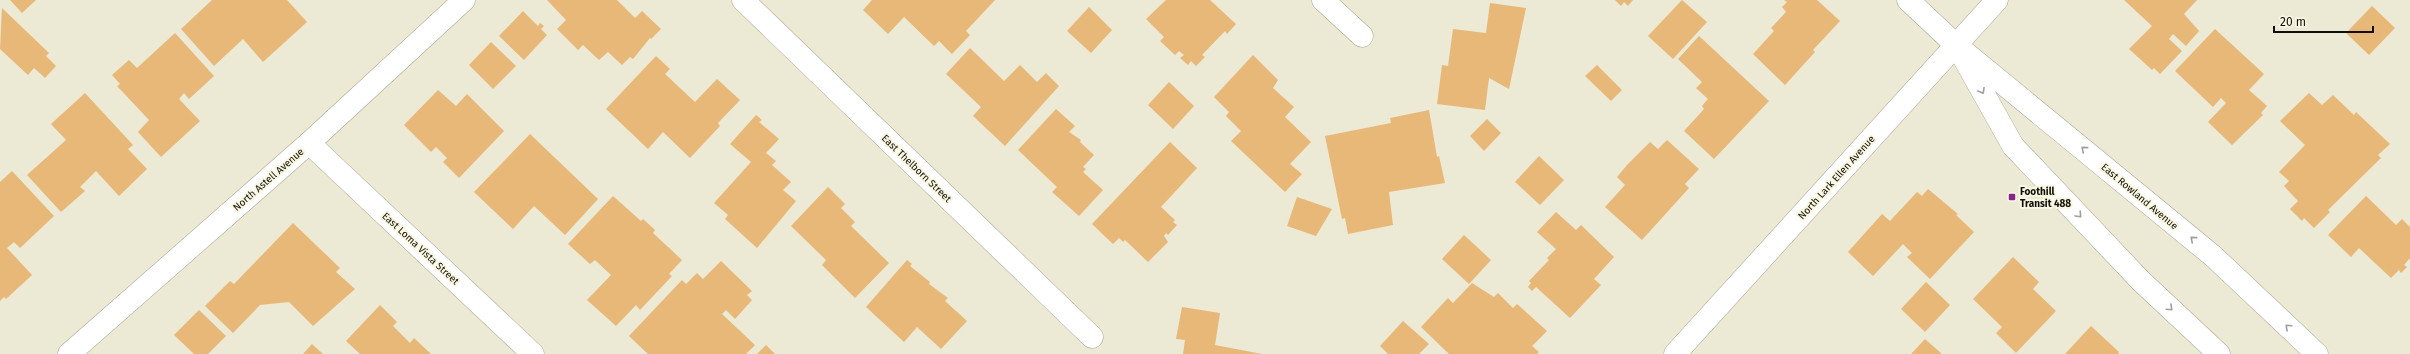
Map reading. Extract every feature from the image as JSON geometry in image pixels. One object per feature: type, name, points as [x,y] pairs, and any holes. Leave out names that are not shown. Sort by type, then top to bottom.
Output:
[{"type":"street","name":"North Astell Avenue","points":[[69,354],[309,143],[464,0]]},
{"type":"street","name":"East Thelborn Street","points":[[743,0],[1092,337]]},
{"type":"street","points":[[1323,0],[1362,36]]},
{"type":"street","name":"East Rowland Avenue","points":[[1908,0],[1956,46],[2212,256],[2317,354]]},
{"type":"street","name":"North Lark Ellen Avenue","points":[[1675,354],[1997,0]]},
{"type":"street","name":"East Rowland Avenue","points":[[1956,46],[2013,146],[2141,281],[2219,354]]},
{"type":"street","name":"East Loma Vista Street","points":[[309,143],[532,354]]},
{"type":"building","points":[[10,0],[36,0],[22,13]]},
{"type":"building","points":[[212,0],[287,0],[307,22],[263,62],[243,39],[214,66],[181,29]]},
{"type":"building","points":[[547,0],[617,0],[635,18],[642,11],[661,29],[651,39],[650,38],[633,59],[630,57],[622,65],[608,52],[599,60],[583,45],[578,50],[557,29],[566,20]]},
{"type":"building","points":[[872,0],[995,0],[966,31],[970,35],[952,54],[939,41],[934,46],[904,17],[888,34],[863,10]]},
{"type":"building","points":[[1166,0],[1210,0],[1236,24],[1227,34],[1225,31],[1202,55],[1205,57],[1196,66],[1191,61],[1188,65],[1180,58],[1184,55],[1179,51],[1175,55],[1160,41],[1164,37],[1146,19]]},
{"type":"building","points":[[1615,0],[1633,0],[1628,6],[1624,2],[1621,6]]},
{"type":"building","points":[[1682,0],[1707,22],[1673,59],[1648,36]]},
{"type":"building","points":[[1784,0],[1817,0],[1840,21],[1813,50],[1815,52],[1785,85],[1753,54],[1774,31],[1771,28],[1786,12],[1782,7],[1787,2]]},
{"type":"building","points":[[2124,0],[2197,0],[2184,14],[2199,31],[2186,46],[2173,34],[2169,39],[2182,51],[2160,74],[2154,68],[2152,70],[2129,49],[2152,26]]},
{"type":"building","points":[[1490,3],[1526,8],[1509,89],[1489,78],[1485,110],[1437,104],[1442,65],[1448,66],[1453,29],[1486,33]]},
{"type":"building","points":[[2372,6],[2395,28],[2369,55],[2346,33]]},
{"type":"building","points":[[1089,7],[1112,30],[1091,53],[1067,31]]},
{"type":"building","points":[[2,8],[49,53],[46,56],[56,66],[45,78],[34,68],[28,75],[0,49]]},
{"type":"building","points":[[523,11],[538,26],[540,23],[544,26],[541,29],[547,35],[524,60],[499,36]]},
{"type":"building","points":[[2215,29],[2264,74],[2249,90],[2267,106],[2261,113],[2263,115],[2232,145],[2208,122],[2226,103],[2221,98],[2213,107],[2175,71]]},
{"type":"building","points":[[175,33],[214,76],[189,99],[184,93],[179,99],[200,121],[161,157],[138,132],[149,120],[117,86],[120,84],[112,75],[129,60],[137,68]]},
{"type":"building","points":[[1699,36],[1769,101],[1714,159],[1684,131],[1704,109],[1702,106],[1708,99],[1696,88],[1702,82],[1678,59]]},
{"type":"building","points":[[491,42],[516,66],[493,89],[469,65]]},
{"type":"building","points":[[970,48],[1004,81],[1020,65],[1037,82],[1046,73],[1059,86],[1005,146],[973,116],[981,107],[946,74]]},
{"type":"building","points":[[1253,55],[1278,80],[1273,88],[1294,107],[1285,117],[1311,142],[1290,164],[1302,174],[1285,192],[1231,141],[1241,131],[1226,116],[1229,112],[1214,97]]},
{"type":"building","points":[[656,56],[670,69],[665,74],[695,102],[717,79],[740,100],[718,123],[720,126],[690,158],[663,132],[648,149],[606,109]]},
{"type":"building","points":[[1597,65],[1622,90],[1611,101],[1585,76]]},
{"type":"building","points":[[1169,82],[1194,106],[1173,129],[1148,105]]},
{"type":"building","points":[[438,90],[456,106],[467,94],[504,131],[459,178],[443,162],[447,158],[436,147],[431,152],[404,125]]},
{"type":"building","points":[[85,93],[133,145],[128,149],[147,169],[119,196],[96,171],[80,187],[85,191],[61,212],[27,175],[66,140],[51,124]]},
{"type":"building","points":[[2309,93],[2322,105],[2333,95],[2354,115],[2356,112],[2390,144],[2378,155],[2381,158],[2328,210],[2330,212],[2314,228],[2304,218],[2302,221],[2290,209],[2298,201],[2284,186],[2289,181],[2279,172],[2305,145],[2280,121]]},
{"type":"building","points":[[1056,109],[1075,126],[1069,132],[1081,140],[1080,142],[1094,155],[1083,167],[1086,169],[1083,172],[1103,190],[1079,216],[1052,192],[1057,187],[1018,150]]},
{"type":"building","points":[[1429,110],[1437,157],[1439,156],[1445,183],[1389,192],[1393,225],[1348,234],[1345,218],[1342,219],[1325,136],[1391,123],[1390,118]]},
{"type":"building","points":[[756,115],[762,120],[759,122],[779,139],[766,153],[776,161],[772,165],[791,182],[783,190],[796,201],[757,248],[725,219],[728,215],[714,203],[751,162],[730,144]]},
{"type":"building","points":[[1487,119],[1501,133],[1484,151],[1470,136]]},
{"type":"building","points":[[530,134],[598,199],[565,235],[534,206],[513,229],[474,192]]},
{"type":"building","points":[[1667,140],[1699,169],[1685,184],[1689,188],[1642,240],[1605,207],[1625,185],[1617,177],[1627,165],[1650,142],[1658,149]]},
{"type":"building","points":[[1170,142],[1197,168],[1161,207],[1175,220],[1173,222],[1177,225],[1168,235],[1166,233],[1164,236],[1168,242],[1148,262],[1125,240],[1123,242],[1119,238],[1113,244],[1092,224]]},
{"type":"building","points":[[1539,156],[1564,180],[1540,205],[1515,182]]},
{"type":"building","points":[[12,171],[54,216],[20,248],[14,242],[7,248],[32,275],[6,299],[4,297],[0,301],[0,182]]},
{"type":"building","points":[[828,187],[845,204],[841,208],[855,222],[851,226],[889,263],[855,298],[822,265],[826,260],[791,226]]},
{"type":"building","points":[[1928,189],[1958,214],[1956,215],[1974,232],[1930,279],[1907,257],[1912,253],[1903,244],[1873,276],[1848,252],[1882,214],[1890,221],[1917,192],[1922,196]]},
{"type":"building","points":[[613,196],[641,221],[643,219],[655,230],[653,233],[682,260],[669,274],[672,276],[640,310],[636,305],[616,326],[587,300],[611,275],[595,260],[590,264],[568,244]]},
{"type":"building","points":[[2366,196],[2396,225],[2402,219],[2410,227],[2410,258],[2404,265],[2407,267],[2401,273],[2399,270],[2391,278],[2359,248],[2351,257],[2328,235]]},
{"type":"building","points":[[1297,197],[1332,209],[1316,236],[1287,226]]},
{"type":"building","points":[[1556,212],[1576,230],[1581,225],[1614,257],[1594,279],[1601,285],[1570,318],[1536,287],[1532,291],[1528,287],[1531,283],[1529,281],[1549,260],[1547,258],[1556,249],[1537,232]]},
{"type":"building","points":[[293,223],[340,268],[336,272],[355,289],[313,326],[289,302],[260,305],[233,333],[205,306],[230,281],[234,284]]},
{"type":"building","points":[[1464,235],[1491,260],[1469,284],[1442,259]]},
{"type":"building","points":[[2013,257],[2039,282],[2033,289],[2056,311],[2016,353],[1996,333],[2002,327],[1973,299]]},
{"type":"building","points":[[907,260],[912,264],[910,266],[930,282],[929,284],[948,298],[945,301],[967,321],[941,349],[917,327],[904,342],[866,307]]},
{"type":"building","points":[[721,261],[752,291],[747,295],[752,300],[735,319],[726,310],[722,314],[755,345],[746,354],[648,354],[629,336],[682,280],[686,284],[697,273],[703,279]]},
{"type":"building","points":[[1926,282],[1950,305],[1925,332],[1901,309]]},
{"type":"building","points":[[1472,283],[1494,297],[1498,293],[1513,308],[1517,304],[1547,331],[1532,346],[1539,352],[1537,354],[1449,354],[1421,327],[1448,298],[1453,303]]},
{"type":"building","points":[[380,305],[397,322],[393,326],[410,343],[414,338],[431,354],[360,354],[346,341]]},
{"type":"building","points":[[1182,307],[1220,313],[1215,345],[1262,354],[1183,354],[1185,340],[1176,339]]},
{"type":"building","points":[[199,310],[226,336],[208,354],[194,354],[174,335]]},
{"type":"building","points":[[1403,321],[1429,344],[1419,354],[1388,354],[1380,346]]},
{"type":"building","points":[[2091,326],[2119,352],[2118,354],[2065,354]]},
{"type":"building","points":[[1925,339],[1942,354],[1911,354]]},
{"type":"building","points":[[312,344],[323,354],[303,354]]},
{"type":"building","points":[[766,345],[775,354],[757,354]]},
{"type":"place","name":"Foothill Transit 488","points":[[2012,197]]}]
